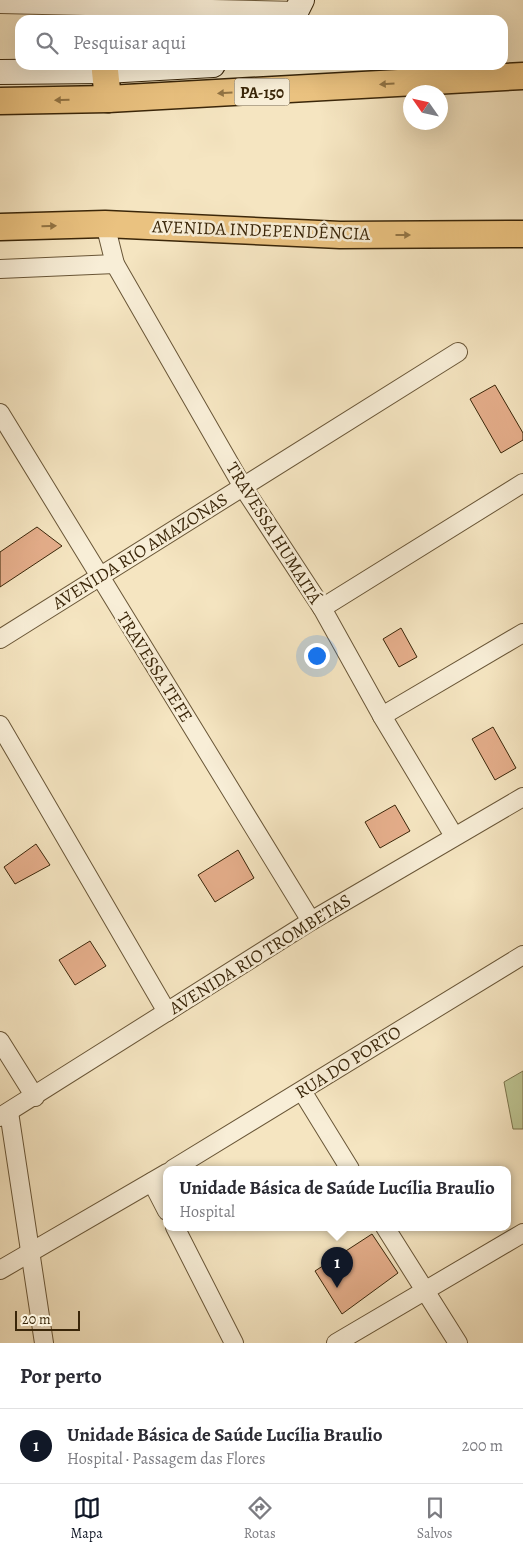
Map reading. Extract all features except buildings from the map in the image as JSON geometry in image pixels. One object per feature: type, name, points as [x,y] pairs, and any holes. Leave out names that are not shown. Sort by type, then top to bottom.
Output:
[{"type":"main road","points":[[105,71],[108,99]]},
{"type":"main road","name":"PA-150","points":[[1,101],[108,99],[523,76]]},
{"type":"main road","name":"AVENIDA INDEPENDÊNCIA","points":[[4,226],[105,224],[340,235],[523,234]]},
{"type":"street","points":[[0,4],[114,4],[297,10]]},
{"type":"street","points":[[0,72],[123,70]]},
{"type":"street","name":"TRAVESSA HUMAITÁ","points":[[105,224],[115,264],[242,487],[322,608],[382,716],[454,836]]},
{"type":"street","points":[[0,269],[115,264]]},
{"type":"street","name":"AVENIDA RIO AMAZONAS","points":[[0,639],[458,352]]},
{"type":"street","name":"TRAVESSA TEFE","points":[[0,413],[310,921]]},
{"type":"street","points":[[322,608],[523,483]]},
{"type":"street","points":[[382,716],[523,633]]},
{"type":"street","points":[[0,725],[167,1012]]},
{"type":"street","name":"AVENIDA RIO TROMBETAS","points":[[4,1115],[310,921],[523,797]]},
{"type":"street","name":"RUA DO PORTO","points":[[178,1166],[523,955]]},
{"type":"street","points":[[0,1041],[34,1097]]},
{"type":"street","points":[[302,1091],[348,1166]]},
{"type":"street","points":[[4,1115],[30,1251],[44,1343]]},
{"type":"street","points":[[0,1270],[160,1177],[163,1192]]},
{"type":"street","points":[[177,1231],[234,1343]]},
{"type":"street","points":[[387,1231],[458,1343]]},
{"type":"street","points":[[336,1343],[523,1233]]},
{"type":"green space","points":[[523,1071],[523,1129],[513,1129],[504,1082]]},
{"type":"place","name":"Unidade Básica de Saúde Lucília Braulio","points":[[337,1288]]}]
